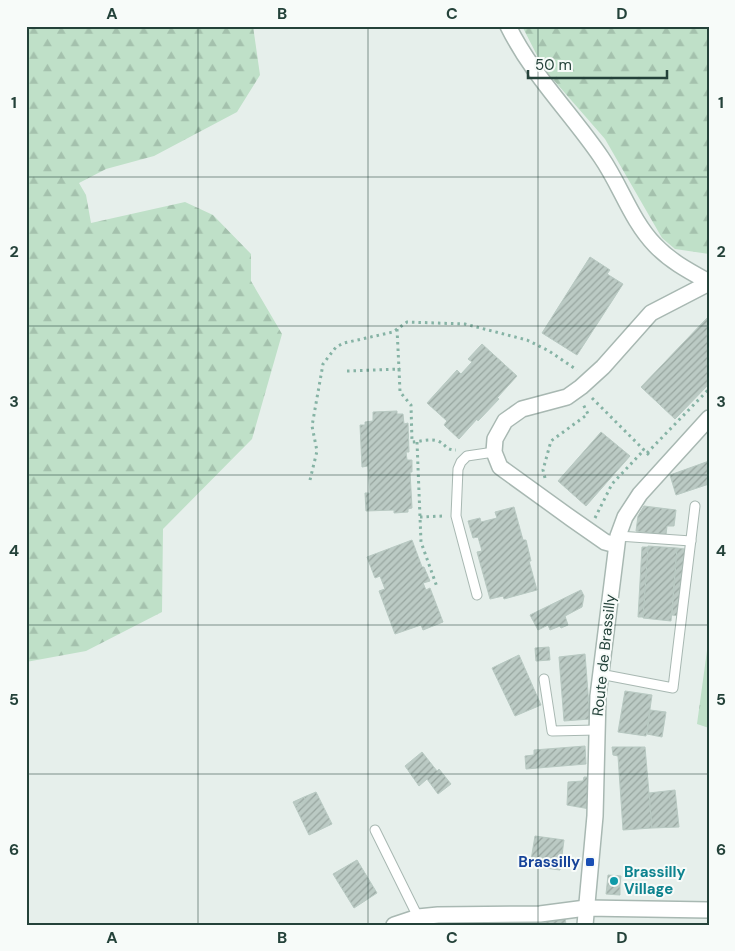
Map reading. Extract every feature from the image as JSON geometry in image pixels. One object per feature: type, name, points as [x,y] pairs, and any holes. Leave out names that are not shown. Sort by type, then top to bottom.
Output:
[{"type":"street","points":[[508,26],[524,57],[602,158],[645,234],[677,264],[709,282]]},
{"type":"street","points":[[617,541],[605,542],[500,467],[494,452],[495,439],[504,421],[522,409],[567,397],[603,367],[651,313],[709,282]]},
{"type":"street","name":"Route de Brassilly","points":[[585,925],[595,816],[600,674],[617,541],[625,517],[631,507],[709,418]]},
{"type":"street","points":[[394,925],[418,917],[438,915],[540,914],[586,908],[709,910]]},
{"type":"lane","points":[[477,595],[456,516],[458,469],[461,462],[467,456],[494,452]]},
{"type":"lane","points":[[600,674],[673,688],[695,506]]},
{"type":"lane","points":[[617,541],[691,541]]},
{"type":"lane","points":[[544,679],[552,731],[597,730]]},
{"type":"lane","points":[[375,830],[418,917]]},
{"type":"path","points":[[310,480],[317,451],[312,426],[323,364],[336,347],[344,342],[393,332],[407,322],[465,324],[527,340],[549,351],[583,384],[663,469]]},
{"type":"path","points":[[397,329],[400,392],[411,405],[412,442],[440,441],[445,448],[457,450],[467,456]]},
{"type":"path","points":[[347,371],[399,368]]},
{"type":"path","points":[[543,498],[547,490],[543,470],[551,442],[588,414],[581,400],[583,384]]},
{"type":"path","points":[[587,530],[612,484],[709,389]]},
{"type":"path","points":[[417,442],[421,542],[437,587]]},
{"type":"path","points":[[420,517],[456,516]]},
{"type":"green space","points":[[26,26],[253,26],[260,75],[237,112],[154,156],[106,169],[79,183],[86,195],[91,223],[185,202],[213,215],[251,254],[251,281],[282,334],[252,439],[163,529],[162,612],[86,651],[26,662]]},
{"type":"green space","points":[[522,26],[709,26],[709,254],[675,249],[662,238],[605,139],[544,69]]},
{"type":"green space","points":[[709,636],[709,728],[697,724]]},
{"type":"building","points":[[590,257],[610,270],[607,274],[623,284],[577,355],[542,333]]},
{"type":"building","points":[[707,318],[709,319],[709,384],[675,419],[641,387]]},
{"type":"building","points":[[482,344],[517,376],[497,398],[499,399],[459,439],[444,425],[447,421],[427,403],[457,370],[461,374],[472,362],[468,359]]},
{"type":"building","points":[[397,411],[397,414],[403,414],[404,424],[408,423],[409,452],[406,452],[407,460],[412,460],[412,472],[410,472],[412,508],[408,509],[408,512],[394,513],[394,510],[366,511],[365,493],[370,493],[368,466],[362,467],[360,425],[373,421],[373,412]]},
{"type":"building","points":[[601,432],[630,456],[586,506],[558,481]]},
{"type":"building","points":[[709,461],[709,484],[676,495],[670,475]]},
{"type":"building","points":[[644,506],[676,510],[674,526],[667,526],[666,535],[636,531],[638,516]]},
{"type":"building","points":[[514,507],[523,540],[526,540],[531,561],[529,561],[537,590],[504,599],[503,596],[490,599],[477,552],[482,551],[478,537],[473,538],[468,521],[480,518],[481,522],[497,518],[495,512]]},
{"type":"building","points":[[412,540],[422,567],[424,567],[430,581],[423,583],[426,590],[430,588],[443,622],[423,630],[421,625],[395,634],[379,591],[385,589],[380,576],[375,578],[367,557]]},
{"type":"building","points":[[648,546],[677,548],[671,621],[643,618]]},
{"type":"building","points":[[642,547],[648,547],[643,617],[638,617]]},
{"type":"building","points":[[677,548],[685,549],[679,616],[672,615]]},
{"type":"building","points":[[581,590],[584,596],[582,607],[565,616],[568,625],[550,630],[548,625],[538,630],[530,615]]},
{"type":"building","points":[[549,647],[550,660],[536,661],[535,648]]},
{"type":"building","points":[[585,654],[590,719],[564,721],[559,657]]},
{"type":"building","points":[[519,655],[541,705],[515,716],[492,668]]},
{"type":"building","points":[[625,691],[652,695],[646,736],[618,732]]},
{"type":"building","points":[[650,710],[666,712],[662,737],[647,734]]},
{"type":"building","points":[[585,746],[586,764],[526,769],[525,756],[534,755],[534,750]]},
{"type":"building","points":[[612,747],[645,747],[652,828],[623,830],[618,756],[613,755]]},
{"type":"building","points":[[422,752],[437,771],[439,769],[451,784],[438,794],[427,779],[419,786],[405,766]]},
{"type":"building","points":[[584,777],[591,777],[590,809],[567,805],[568,782],[583,781]]},
{"type":"building","points":[[675,790],[679,827],[652,828],[649,793]]},
{"type":"building","points":[[316,792],[332,824],[309,835],[295,806],[306,801],[304,797]]},
{"type":"building","points":[[304,797],[306,801],[295,806],[293,802]]},
{"type":"building","points":[[535,836],[564,840],[560,870],[530,866]]},
{"type":"building","points":[[357,860],[377,893],[354,908],[333,874]]},
{"type":"building","name":"Brassilly Village","points":[[608,875],[621,876],[620,886],[607,885]]},
{"type":"building","points":[[607,885],[620,886],[620,895],[606,894]]},
{"type":"building","points":[[565,917],[566,925],[539,925],[538,923]]},
{"type":"place","name":"Brassilly","points":[[590,862]]},
{"type":"place","name":"Brassilly Village","points":[[614,881]]}]
